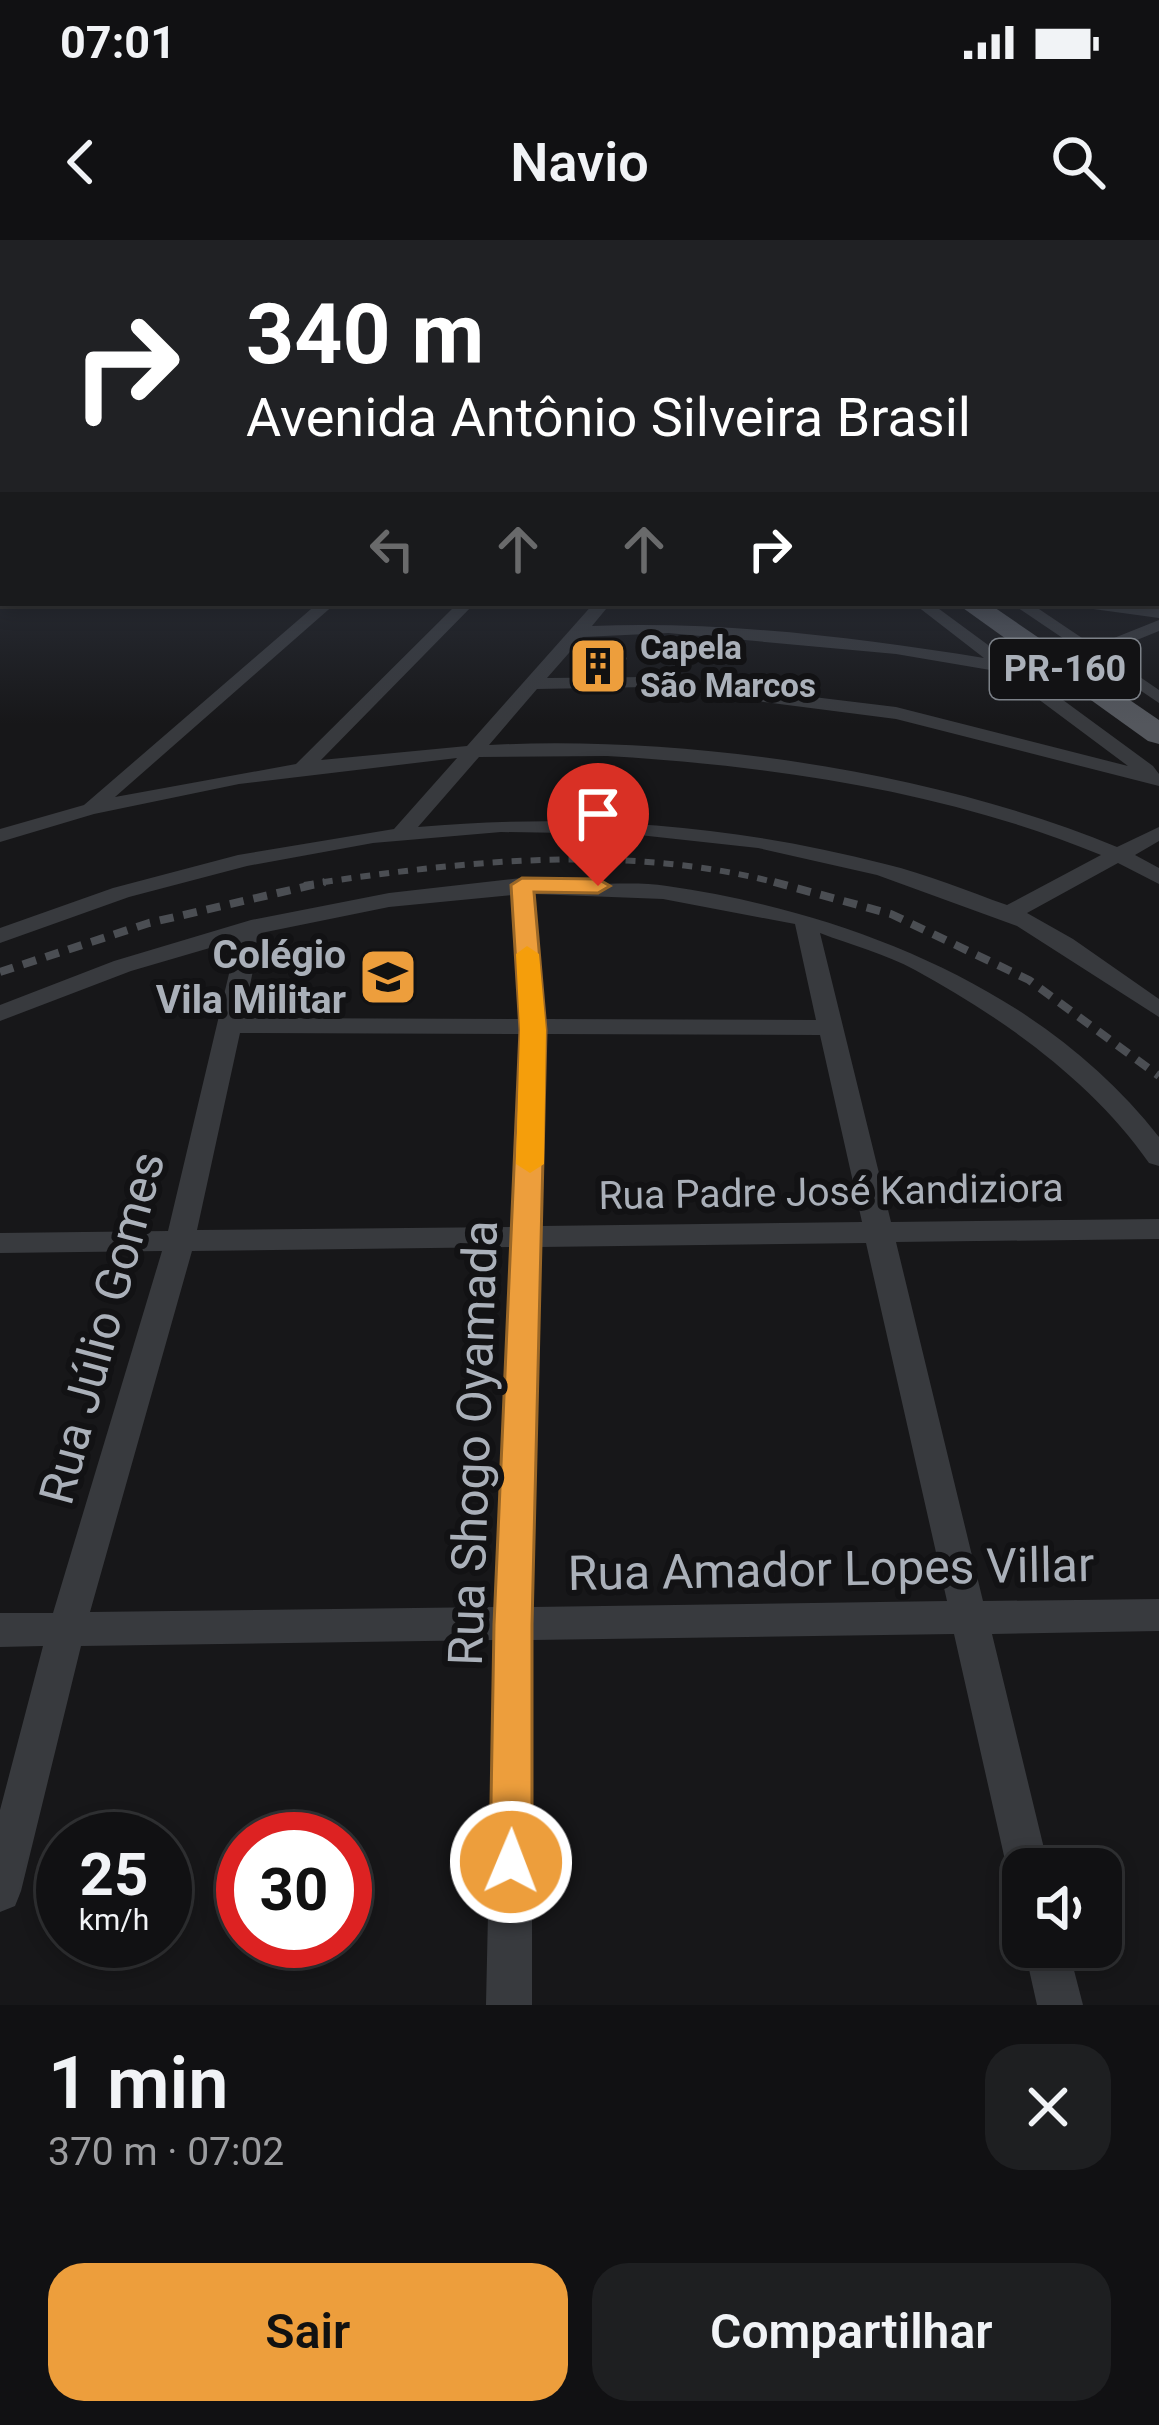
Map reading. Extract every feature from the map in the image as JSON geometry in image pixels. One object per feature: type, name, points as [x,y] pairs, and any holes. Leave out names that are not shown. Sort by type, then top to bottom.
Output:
[{"type":"main road","name":"PR-160","points":[[974,606],[1159,734]]},
{"type":"street","points":[[89,808],[325,606]]},
{"type":"street","points":[[303,767],[464,606]]},
{"type":"street","points":[[401,834],[600,606]]},
{"type":"street","points":[[924,606],[1159,779]]},
{"type":"street","points":[[1023,606],[1159,698]]},
{"type":"street","points":[[1106,606],[1159,614]]},
{"type":"street","points":[[1091,653],[1159,625]]},
{"type":"street","points":[[578,632],[668,628],[896,650],[1006,667]]},
{"type":"street","points":[[532,684],[648,682],[896,712],[1159,779]]},
{"type":"street","points":[[0,836],[89,808],[303,767],[475,749],[645,749],[833,774],[930,796],[1118,854],[1159,877]]},
{"type":"street","points":[[0,936],[163,881],[401,834],[548,825],[714,834],[873,868],[1010,913],[1159,1010]]},
{"type":"street","points":[[1010,913],[1159,833]]},
{"type":"street","points":[[0,1014],[77,981],[250,927],[399,898],[522,885],[659,892],[806,922],[906,958],[1014,1018],[1070,1063],[1159,1157]]},
{"type":"street","name":"Rua Shogo Oyamada","points":[[509,2005],[513,1625],[533,1030],[522,885]]},
{"type":"street","points":[[806,922],[1023,1848]]},
{"type":"street","name":"Rua Júlio Gomes","points":[[0,1891],[67,1628],[181,1238],[250,927]]},
{"type":"street","points":[[230,1025],[831,1028]]},
{"type":"street","name":"Rua Padre José Kandiziora","points":[[0,1243],[1159,1229]]},
{"type":"street","name":"Rua Amador Lopes Villar","points":[[0,1630],[1159,1616]]},
{"type":"street","points":[[1051,1968],[1060,2005]]},
{"type":"building","points":[[586,644],[621,649],[625,658],[590,664],[574,659],[572,651]]},
{"type":"railway","points":[[323,882],[485,863],[606,860],[666,863],[785,885]]},
{"type":"railway","points":[[0,972],[149,923],[323,882]]},
{"type":"railway","points":[[304,885],[323,882]]},
{"type":"railway","points":[[774,882],[785,885]]},
{"type":"railway","points":[[785,885],[891,914],[1029,980],[1159,1076]]},
{"type":"slow traffic","points":[[527,954],[533,1030],[530,1164]]},
{"type":"place","name":"Capela São Marcos","points":[[598,666]]},
{"type":"place","name":"Colégio Vila Militar","points":[[388,977]]},
{"type":"route","points":[[511,1862],[513,1625],[533,1030],[522,885],[598,886]]}]
